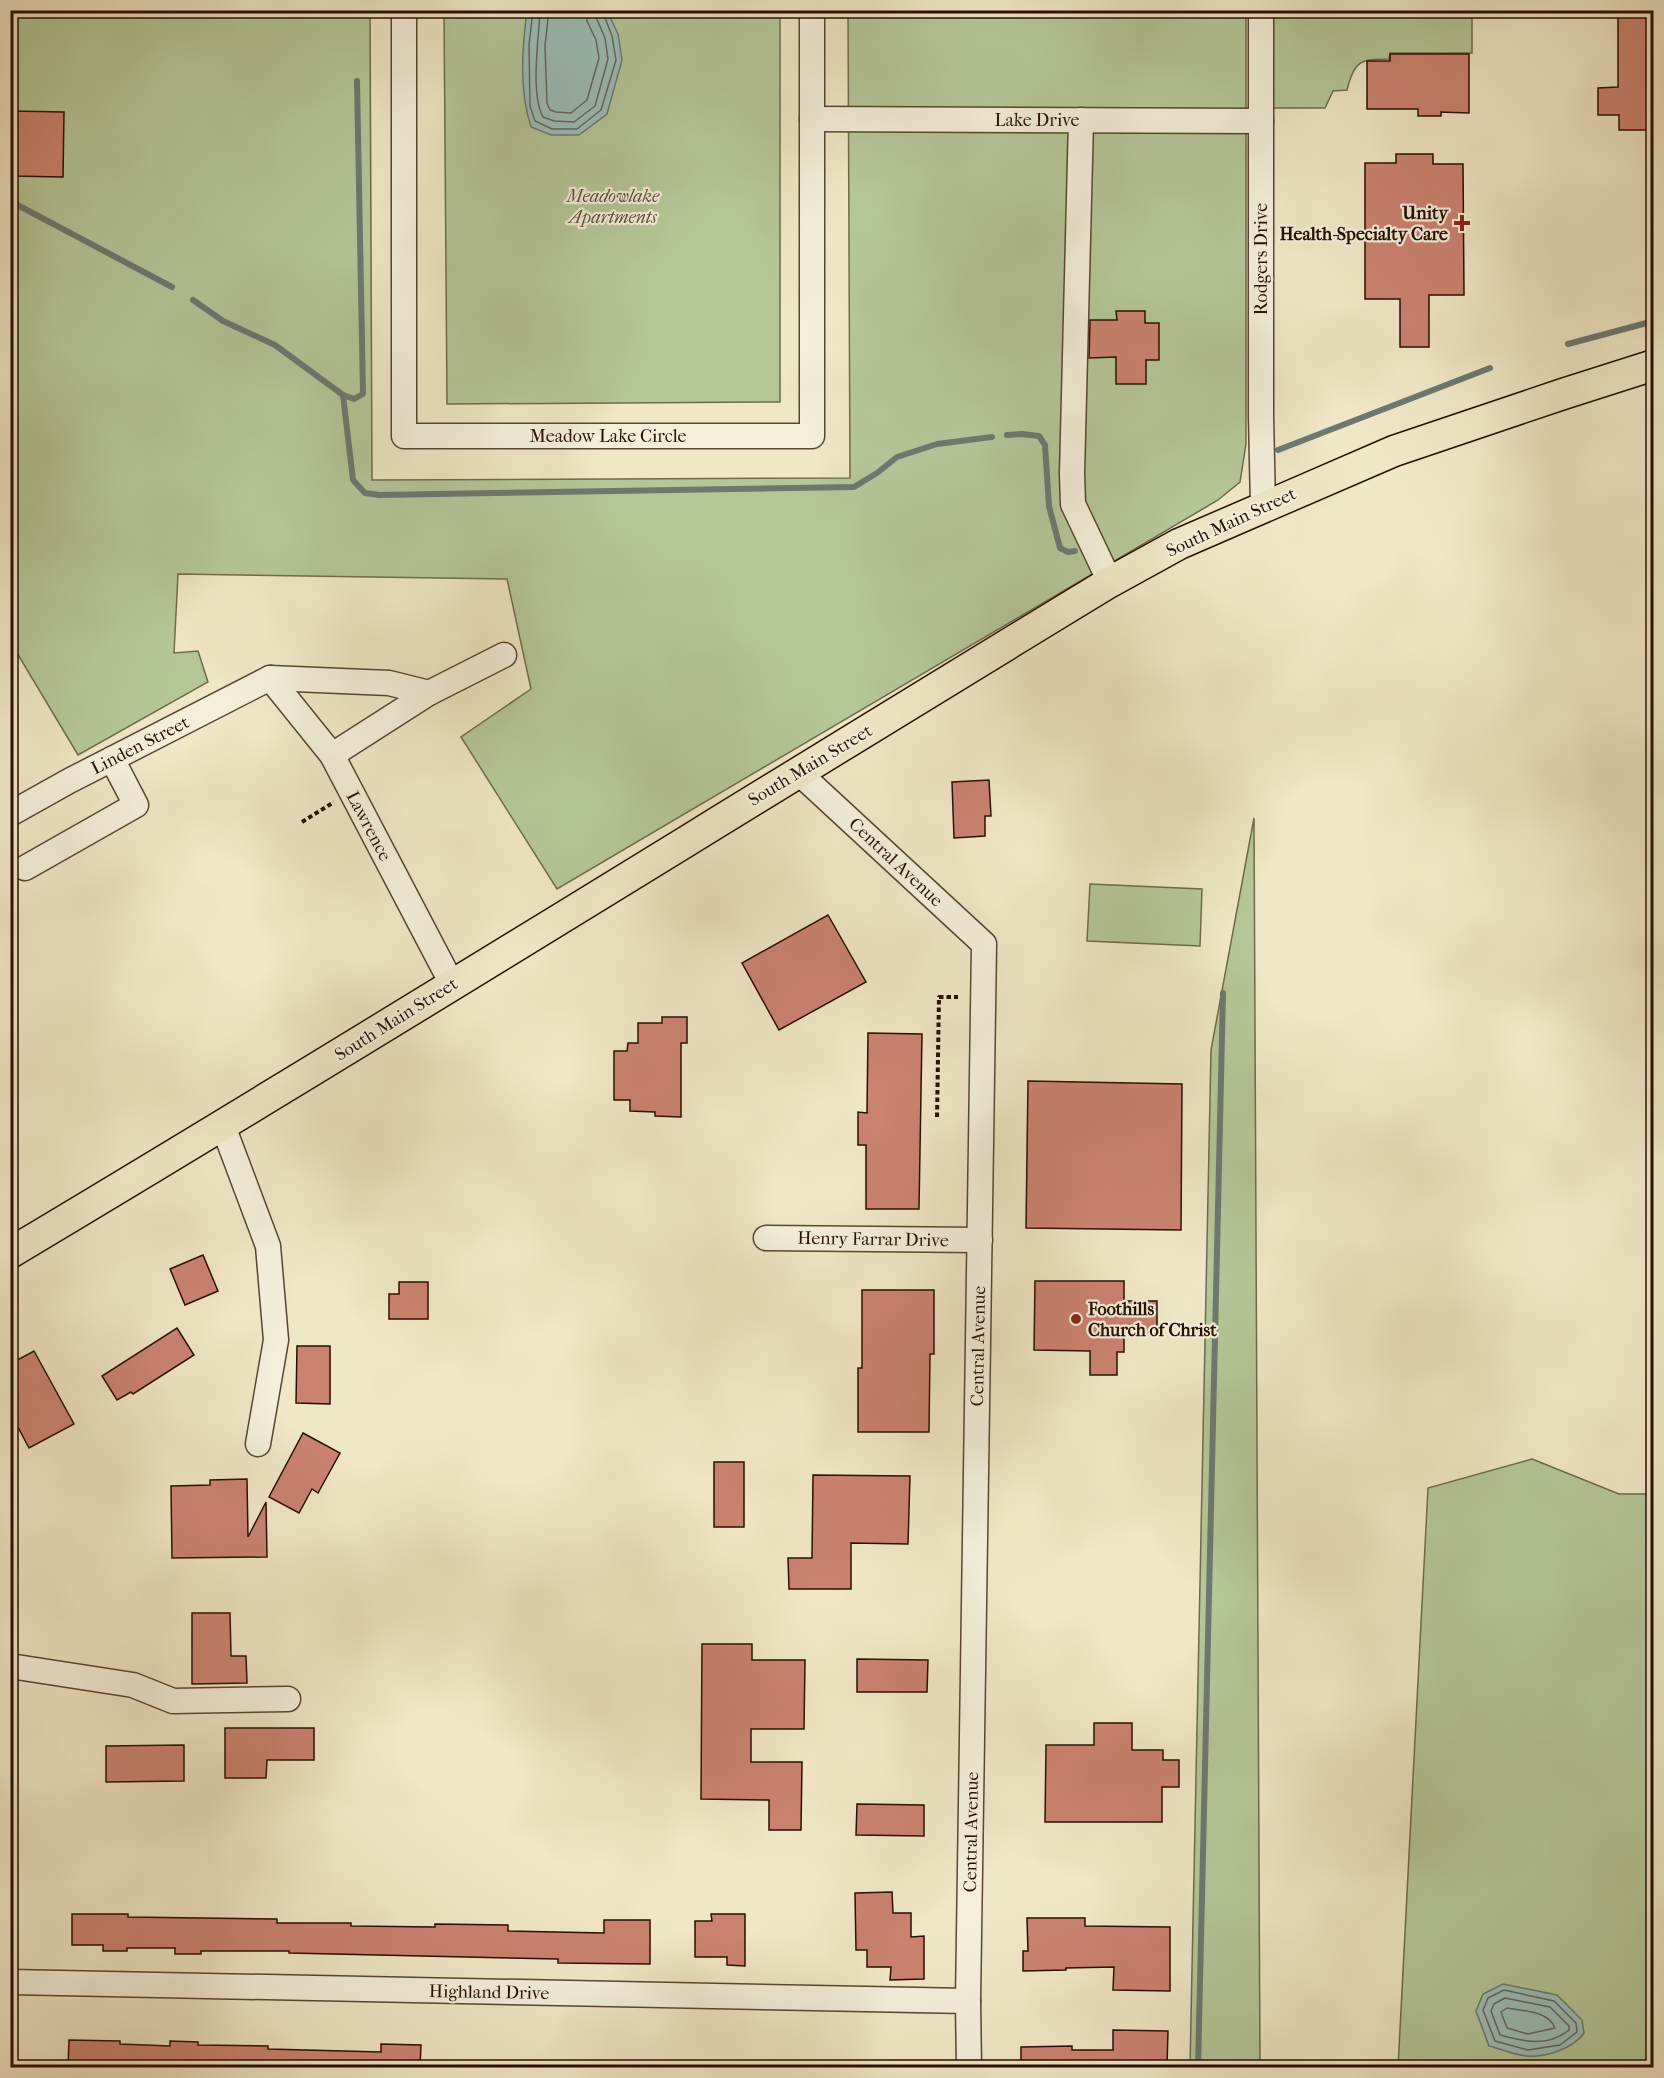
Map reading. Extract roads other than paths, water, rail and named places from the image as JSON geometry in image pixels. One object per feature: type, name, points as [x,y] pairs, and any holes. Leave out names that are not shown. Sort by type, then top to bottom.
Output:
[{"type":"main road","name":"South Main Street","points":[[10,1253],[223,1126],[1110,582],[1179,544],[1394,451],[1653,365]]},
{"type":"street","name":"Meadow Lake Circle","points":[[404,10],[404,436],[813,436],[812,10]]},
{"type":"street","name":"Rodgers Drive","points":[[1261,10],[1263,507]]},
{"type":"street","name":"Lake Drive","points":[[812,119],[1261,121]]},
{"type":"street","points":[[1081,120],[1073,504],[1110,582]]},
{"type":"street","points":[[332,755],[429,693],[504,655]]},
{"type":"street","points":[[270,678],[389,683],[429,693]]},
{"type":"street","name":"Lawrence","points":[[270,678],[332,755],[452,984]]},
{"type":"street","name":"Linden Street","points":[[10,814],[270,678]]},
{"type":"street","points":[[25,868],[136,805],[112,759]]},
{"type":"street","name":"Central Avenue","points":[[798,772],[984,944],[968,2001],[969,2067]]},
{"type":"street","points":[[223,1126],[268,1246],[276,1340],[258,1444]]},
{"type":"street","name":"Henry Farrar Drive","points":[[766,1238],[980,1240]]},
{"type":"street","points":[[10,1666],[133,1685],[173,1701],[288,1699]]},
{"type":"street","name":"Highland Drive","points":[[10,1982],[968,2001]]},
{"type":"water","points":[[527,11],[607,11],[618,34],[622,60],[607,114],[579,135],[551,135],[531,127],[523,84]]},
{"type":"water","points":[[1503,1984],[1557,1995],[1582,2020],[1584,2033],[1566,2048],[1541,2056],[1521,2055],[1489,2046],[1476,2011],[1483,1994]]},
{"type":"waterway","points":[[193,300],[223,321],[275,345],[343,395],[354,399],[363,394],[357,81]]},
{"type":"waterway","points":[[10,201],[172,287]]},
{"type":"waterway","points":[[1568,344],[1654,321]]},
{"type":"waterway","points":[[1278,450],[1490,368]]},
{"type":"waterway","points":[[343,395],[353,480],[365,493],[379,495],[854,487],[897,457],[937,444],[992,437]]},
{"type":"waterway","points":[[1007,435],[1039,436],[1045,445],[1049,506],[1060,548],[1068,552],[1075,551]]},
{"type":"waterway","points":[[1198,2068],[1223,993]]},
{"type":"place","name":"Unity Health-Specialty Care","points":[[1462,223]]},
{"type":"place","name":"Foothills Church of Christ","points":[[1076,1319]]},
{"type":"park label","name":"Meadowlake Apartments","points":[[613,206]]}]
